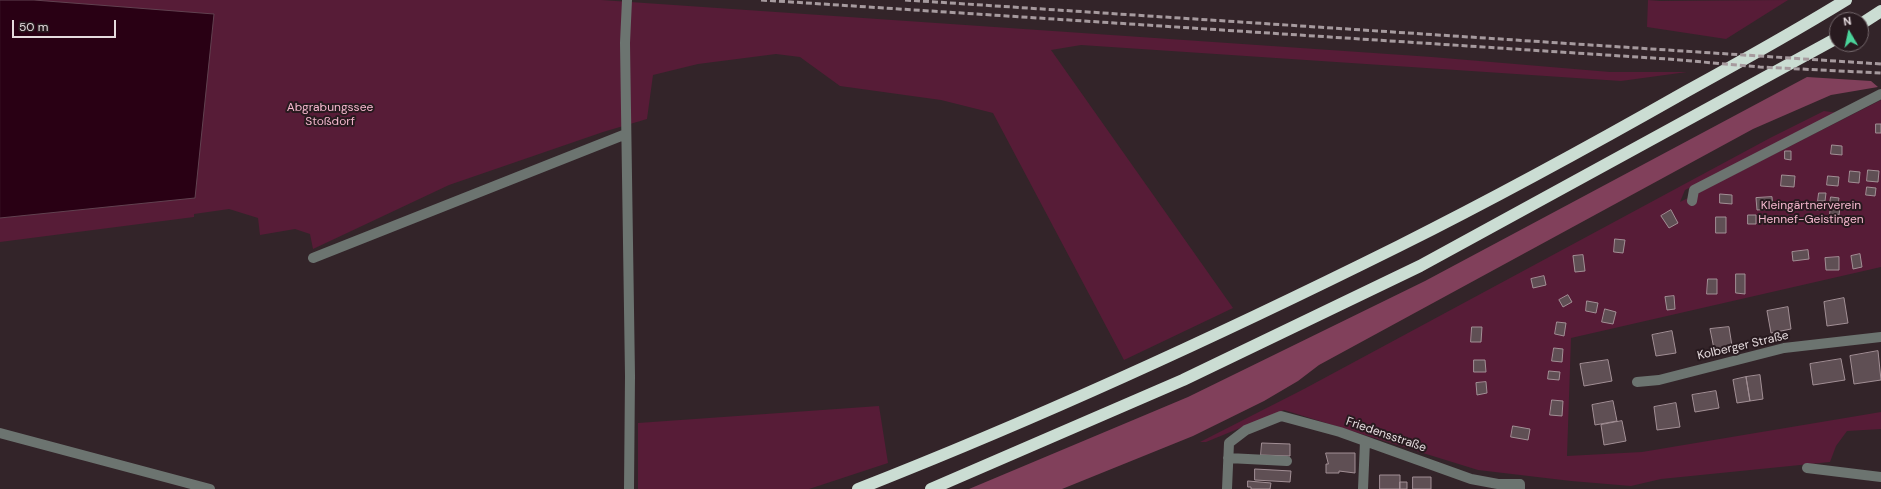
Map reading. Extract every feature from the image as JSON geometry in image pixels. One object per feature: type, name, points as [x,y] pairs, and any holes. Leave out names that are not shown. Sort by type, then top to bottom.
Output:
[{"type":"highway","points":[[858,489],[1028,419],[1296,297],[1480,206],[1614,133],[1772,44],[1846,0]]},
{"type":"highway","points":[[1869,19],[1881,11]]},
{"type":"highway","points":[[931,489],[1183,380],[1420,266],[1829,42]]},
{"type":"street","points":[[628,0],[625,43],[630,376],[628,489]]},
{"type":"street","points":[[1692,200],[1694,190],[1881,94]]},
{"type":"street","points":[[313,258],[626,134]]},
{"type":"street","name":"Kolberger Straße","points":[[1637,382],[1659,380],[1784,348],[1881,337]]},
{"type":"street","name":"Friedensstraße","points":[[1227,489],[1229,443],[1246,430],[1281,416],[1365,441],[1471,479],[1520,486]]},
{"type":"street","points":[[0,433],[210,489]]},
{"type":"street","points":[[1364,489],[1365,441]]},
{"type":"street","points":[[1228,458],[1287,461]]},
{"type":"street","points":[[1807,468],[1881,477]]},
{"type":"green space","name":"Abgrabungssee Stoßdorf","points":[[0,0],[601,0],[1432,57],[1610,72],[1687,72],[1621,81],[1081,45],[1051,50],[1233,308],[1124,360],[993,113],[941,100],[840,86],[800,57],[776,54],[698,64],[653,75],[647,119],[603,132],[449,185],[313,249],[310,234],[295,229],[260,235],[258,218],[229,209],[194,214],[194,217],[0,242]]},
{"type":"green space","points":[[1648,0],[1788,0],[1726,39],[1647,27]]},
{"type":"green space","name":"Kleingärtnerverein Hennef-Geistingen","points":[[1881,100],[1881,267],[1571,338],[1567,456],[1642,452],[1881,412],[1881,429],[1847,431],[1836,446],[1830,462],[1661,479],[1631,486],[1571,481],[1478,470],[1284,410],[1206,442],[1200,442],[1304,389],[1770,138],[1824,111],[1838,113],[1685,190],[1680,202]]},
{"type":"green space","points":[[879,406],[888,463],[809,489],[638,489],[638,423]]},
{"type":"shaded area","points":[[0,0],[34,0],[214,14],[195,198],[0,218]]},
{"type":"shaded area","points":[[1807,77],[1871,81],[1878,87],[1831,95],[1753,129],[1319,365],[1298,381],[1264,401],[1193,436],[1062,489],[969,489],[1188,397],[1425,281]]},
{"type":"building","points":[[1876,124],[1881,124],[1881,133],[1876,133]]},
{"type":"building","points":[[1832,145],[1842,146],[1842,155],[1831,154]]},
{"type":"building","points":[[1785,151],[1791,151],[1791,160],[1785,159]]},
{"type":"building","points":[[1868,170],[1879,171],[1878,182],[1867,181]]},
{"type":"building","points":[[1850,171],[1860,172],[1859,183],[1849,182]]},
{"type":"building","points":[[1782,175],[1795,176],[1794,187],[1781,186]]},
{"type":"building","points":[[1828,176],[1839,177],[1838,186],[1827,185]]},
{"type":"building","points":[[1867,187],[1876,188],[1875,196],[1866,195]]},
{"type":"building","points":[[1819,193],[1826,193],[1825,201],[1818,201]]},
{"type":"building","points":[[1720,194],[1732,195],[1732,204],[1720,203]]},
{"type":"building","points":[[1772,197],[1773,209],[1757,210],[1756,198]]},
{"type":"building","points":[[1831,197],[1839,198],[1838,204],[1830,203]]},
{"type":"building","points":[[1808,204],[1820,205],[1819,210],[1807,209]]},
{"type":"building","points":[[1831,206],[1840,207],[1839,215],[1830,214]]},
{"type":"building","points":[[1671,210],[1678,223],[1669,228],[1661,216]]},
{"type":"building","points":[[1748,215],[1756,215],[1756,224],[1748,224]]},
{"type":"building","points":[[1716,217],[1726,217],[1726,233],[1716,233]]},
{"type":"building","points":[[1615,239],[1625,240],[1623,253],[1614,252]]},
{"type":"building","points":[[1808,250],[1809,259],[1793,261],[1792,252]]},
{"type":"building","points":[[1860,254],[1862,267],[1853,269],[1851,256]]},
{"type":"building","points":[[1583,255],[1585,271],[1575,272],[1573,256]]},
{"type":"building","points":[[1839,257],[1839,270],[1826,270],[1825,258]]},
{"type":"building","points":[[1736,274],[1745,274],[1745,294],[1736,293]]},
{"type":"building","points":[[1544,276],[1546,285],[1533,288],[1531,279]]},
{"type":"building","points":[[1708,279],[1717,279],[1717,294],[1707,294]]},
{"type":"building","points":[[1568,295],[1572,302],[1563,307],[1559,300]]},
{"type":"building","points":[[1674,296],[1675,309],[1667,310],[1665,297]]},
{"type":"building","points":[[1844,298],[1848,323],[1827,326],[1824,302]]},
{"type":"building","points":[[1587,301],[1598,303],[1596,313],[1586,311]]},
{"type":"building","points":[[1788,307],[1791,329],[1771,333],[1767,311]]},
{"type":"building","points":[[1605,309],[1616,312],[1613,324],[1602,322]]},
{"type":"building","points":[[1557,322],[1566,323],[1564,336],[1555,334]]},
{"type":"building","points":[[1472,327],[1482,327],[1481,342],[1471,342]]},
{"type":"building","points":[[1729,327],[1732,346],[1714,349],[1710,329]]},
{"type":"building","points":[[1672,331],[1676,353],[1656,356],[1652,335]]},
{"type":"building","points":[[1554,348],[1563,349],[1562,362],[1552,361]]},
{"type":"building","points":[[1878,351],[1881,380],[1854,384],[1850,356]]},
{"type":"building","points":[[1841,359],[1845,380],[1813,385],[1810,364]]},
{"type":"building","points":[[1474,360],[1485,360],[1486,372],[1474,372]]},
{"type":"building","points":[[1608,360],[1612,381],[1584,386],[1580,364]]},
{"type":"building","points":[[1549,371],[1560,372],[1559,380],[1548,379]]},
{"type":"building","points":[[1760,375],[1763,399],[1750,401],[1746,377]]},
{"type":"building","points":[[1746,377],[1750,401],[1737,403],[1733,380]]},
{"type":"building","points":[[1486,382],[1487,393],[1477,395],[1476,383]]},
{"type":"building","points":[[1716,391],[1719,408],[1695,412],[1692,395]]},
{"type":"building","points":[[1552,400],[1563,401],[1562,416],[1550,415]]},
{"type":"building","points":[[1613,401],[1617,421],[1595,425],[1592,405]]},
{"type":"building","points":[[1676,403],[1680,427],[1657,430],[1654,407]]},
{"type":"building","points":[[1622,421],[1626,441],[1604,445],[1601,425]]},
{"type":"building","points":[[1513,426],[1530,429],[1528,440],[1511,437]]},
{"type":"building","points":[[1262,443],[1290,444],[1290,456],[1261,455]]},
{"type":"building","points":[[1326,453],[1355,453],[1355,473],[1339,471],[1339,473],[1326,473],[1326,464],[1328,464]]},
{"type":"building","points":[[1255,469],[1291,471],[1290,482],[1255,480]]},
{"type":"building","points":[[1380,475],[1400,475],[1400,489],[1380,489]]},
{"type":"building","points":[[1413,477],[1431,477],[1431,489],[1413,489]]},
{"type":"building","points":[[1248,481],[1271,483],[1270,489],[1251,489],[1251,487],[1248,487]]},
{"type":"building","points":[[1400,482],[1407,482],[1407,489],[1400,489]]},
{"type":"railway","points":[[761,0],[1668,59],[1760,67],[1881,73]]},
{"type":"railway","points":[[905,0],[1881,64]]}]
